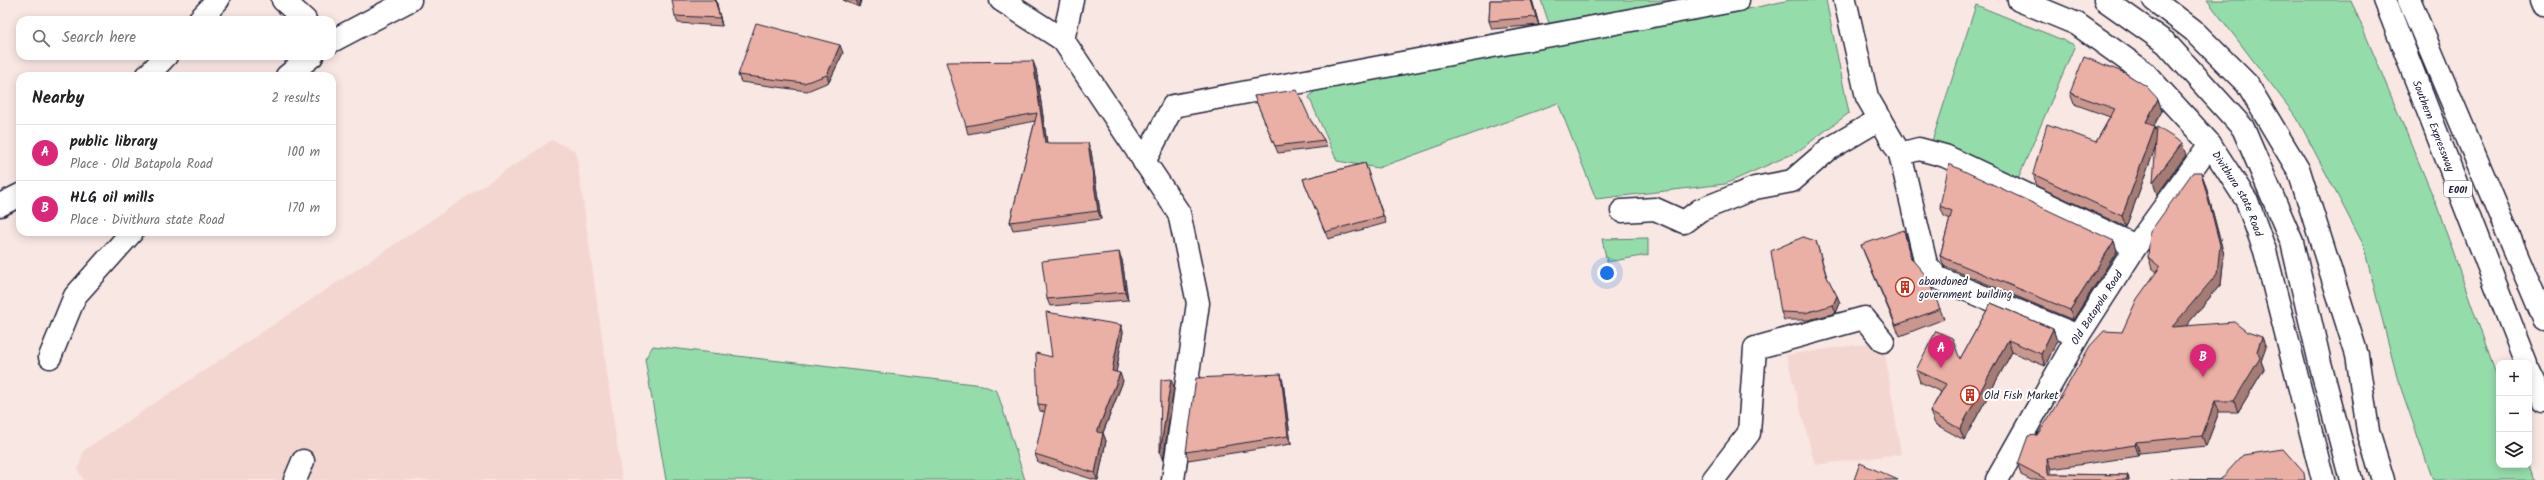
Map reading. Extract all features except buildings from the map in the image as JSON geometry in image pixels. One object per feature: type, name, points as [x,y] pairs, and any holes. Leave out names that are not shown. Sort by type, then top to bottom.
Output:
[{"type":"main road","points":[[203,16],[218,0]]},
{"type":"main road","points":[[283,0],[301,16]]},
{"type":"main road","points":[[336,39],[410,0]]},
{"type":"main road","points":[[1000,0],[1063,40],[1179,213],[1198,303],[1173,480]]},
{"type":"main road","points":[[1063,40],[1072,0]]},
{"type":"main road","points":[[1144,162],[1173,106],[1738,0]]},
{"type":"main road","points":[[1845,0],[1867,97],[1900,154],[1926,264],[1938,278],[2078,336]]},
{"type":"main road","name":"Divithura state Road","points":[[2019,0],[2077,24],[2144,72],[2210,144],[2247,201],[2265,251],[2323,480]]},
{"type":"main road","points":[[2105,0],[2166,43],[2243,128],[2292,242],[2351,480]]},
{"type":"main road","points":[[2154,0],[2193,30],[2247,84],[2299,171],[2356,355],[2368,431],[2383,480]]},
{"type":"main road","name":"E001","points":[[2409,0],[2544,320]]},
{"type":"main road","points":[[2542,0],[2544,5]]},
{"type":"main road","name":"Southern Expressway","points":[[2386,5],[2525,360]]},
{"type":"main road","points":[[151,72],[162,60]]},
{"type":"main road","points":[[292,72],[307,60]]},
{"type":"main road","points":[[1622,212],[1655,209],[1684,222],[1700,210],[1755,188],[1792,181],[1829,149],[1880,119]]},
{"type":"main road","name":"Old Batapola Road","points":[[1997,480],[2078,336],[2136,246],[2210,144]]},
{"type":"main road","points":[[1900,154],[1919,149],[1945,156],[2136,246]]},
{"type":"main road","points":[[0,205],[16,197]]},
{"type":"main road","points":[[50,357],[75,296],[128,236]]},
{"type":"main road","points":[[1713,480],[1749,433],[1755,348],[1864,318],[1883,341]]},
{"type":"main road","points":[[2532,377],[2544,402]]},
{"type":"shaded area","points":[[552,140],[576,151],[622,480],[83,480],[78,470],[84,450]]},
{"type":"shaded area","points":[[1883,341],[1901,454],[1815,465],[1786,355]]},
{"type":"green space","points":[[1541,0],[1709,0],[1551,29]]},
{"type":"green space","points":[[1790,0],[1826,0],[1849,113],[1797,152],[1725,184],[1596,199],[1558,103],[1378,168],[1337,161],[1309,97],[1316,90],[1509,52],[1755,8]]},
{"type":"green space","points":[[2207,0],[2351,0],[2437,206],[2496,374],[2496,468],[2529,468],[2533,480],[2433,480],[2397,377],[2363,244],[2297,118]]},
{"type":"green space","points":[[1976,5],[2075,45],[2017,181],[1932,141]]},
{"type":"green space","points":[[1648,238],[1648,255],[1607,262],[1602,239]]},
{"type":"green space","points":[[653,346],[982,385],[997,391],[1025,480],[666,480],[645,359]]},
{"type":"place","name":"abandoned government building","points":[[1905,287]]},
{"type":"place","name":"public library","points":[[1941,368]]},
{"type":"place","name":"HLG oil mills","points":[[2203,377]]},
{"type":"place","name":"Old Fish Market","points":[[1970,395]]}]
